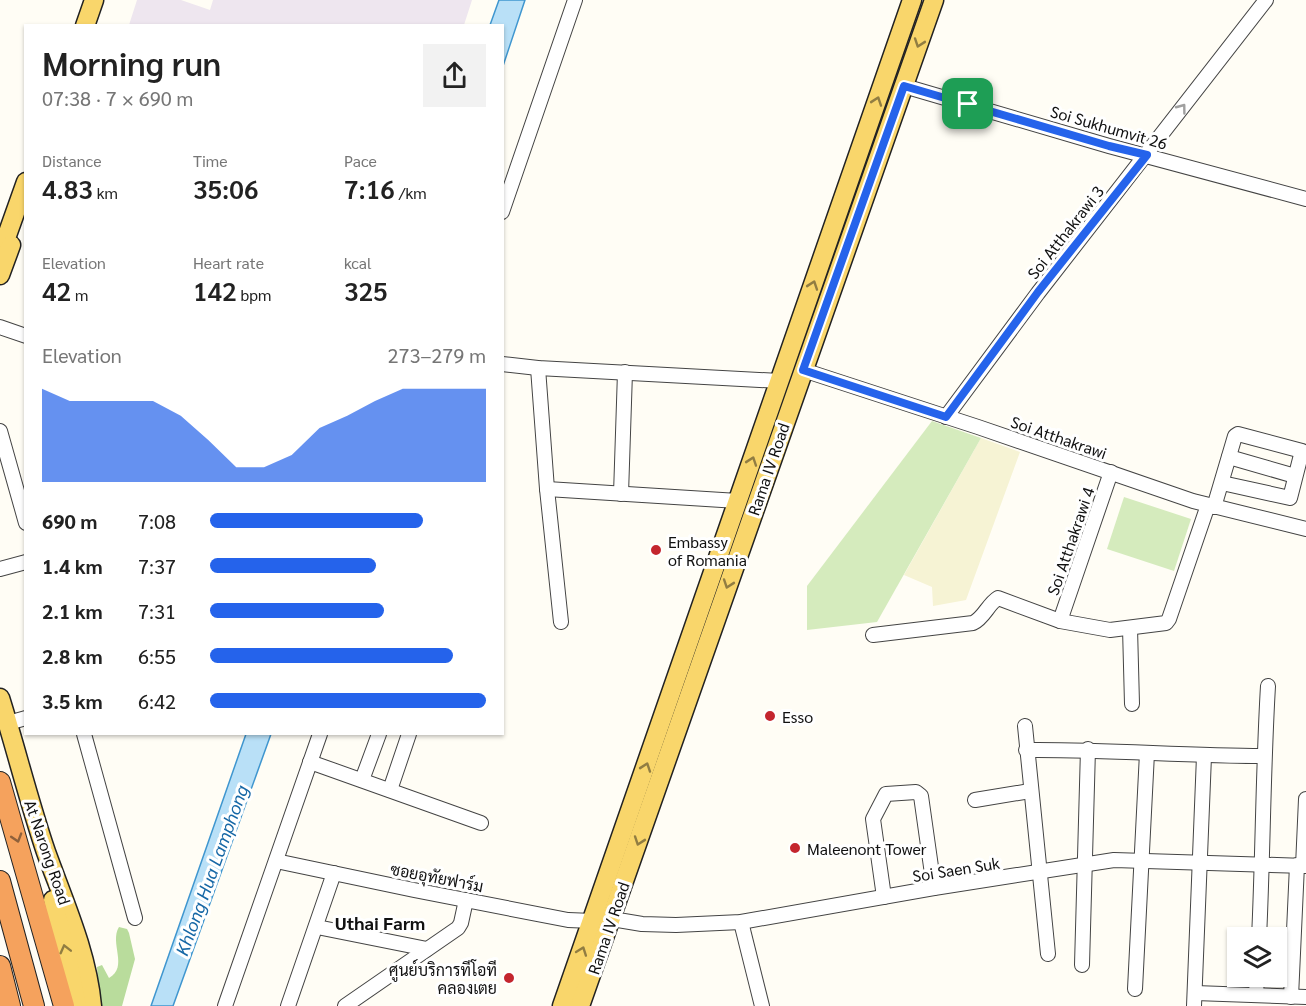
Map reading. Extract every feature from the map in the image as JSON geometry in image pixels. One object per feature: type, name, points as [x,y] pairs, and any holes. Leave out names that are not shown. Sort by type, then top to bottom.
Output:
[{"type":"highway","points":[[0,782],[64,1006]]},
{"type":"highway","points":[[0,882],[34,1006]]},
{"type":"highway","points":[[0,966],[10,1006]]},
{"type":"main road","points":[[78,24],[85,0]]},
{"type":"main road","points":[[86,24],[94,0]]},
{"type":"main road","name":"Rama IV Road","points":[[580,1006],[612,919],[912,0]]},
{"type":"main road","name":"Rama IV Road","points":[[562,1006],[738,501],[904,86],[934,0]]},
{"type":"main road","points":[[0,255],[24,188]]},
{"type":"main road","points":[[0,275],[24,212]]},
{"type":"main road","name":"At Narong Road","points":[[0,698],[3,726],[57,914],[76,1006]]},
{"type":"main road","name":"At Narong Road","points":[[3,726],[46,852],[61,888],[79,947],[92,1006]]},
{"type":"street","points":[[504,206],[575,0]]},
{"type":"street","name":"Soi Atthakrawi 3","points":[[946,417],[1038,292],[1266,0]]},
{"type":"street","name":"Soi Sukhumvit 26","points":[[904,86],[1109,146],[1306,199]]},
{"type":"street","points":[[0,327],[24,335]]},
{"type":"street","name":"Soi Atthakrawi","points":[[504,364],[625,372],[790,372],[946,417],[1211,506],[1306,529]]},
{"type":"street","points":[[538,368],[547,489],[561,622]]},
{"type":"street","points":[[621,494],[625,372]]},
{"type":"street","points":[[0,431],[24,516]]},
{"type":"street","points":[[873,635],[973,623],[978,621],[998,598],[1060,621],[1110,630],[1166,623],[1222,483],[1235,436],[1241,434],[1304,446],[1295,476],[1292,497],[1287,499],[1222,483]]},
{"type":"street","points":[[1229,457],[1295,476]]},
{"type":"street","name":"Soi Atthakrawi 4","points":[[1060,621],[1111,472]]},
{"type":"street","points":[[547,489],[738,501]]},
{"type":"street","points":[[0,569],[24,563]]},
{"type":"street","points":[[1130,628],[1132,704]]},
{"type":"street","points":[[1259,927],[1263,756],[1268,686]]},
{"type":"street","points":[[3,726],[24,719]]},
{"type":"street","points":[[1025,726],[1048,954]]},
{"type":"street","points":[[84,735],[135,918]]},
{"type":"street","points":[[225,1006],[320,735]]},
{"type":"street","points":[[362,780],[379,735]]},
{"type":"street","points":[[390,790],[409,735]]},
{"type":"street","points":[[1026,750],[1088,749],[1204,756],[1263,756]]},
{"type":"street","points":[[1082,965],[1088,749]]},
{"type":"street","points":[[1135,989],[1147,753]]},
{"type":"street","points":[[1204,756],[1202,862],[1195,1000],[1256,995],[1306,997]]},
{"type":"street","points":[[310,762],[481,823]]},
{"type":"street","points":[[884,897],[873,819],[886,794],[916,792],[921,795],[934,888]]},
{"type":"street","points":[[975,800],[1030,792]]},
{"type":"street","points":[[1291,997],[1306,799]]},
{"type":"street","name":"Soi Saen Suk","points":[[612,919],[642,924],[676,925],[741,922],[934,888],[1114,860],[1302,866]]},
{"type":"street","name":"ซอยอุทัยฟาร์ม","points":[[276,861],[568,920],[593,921]]},
{"type":"street","points":[[288,1006],[334,873]]},
{"type":"street","points":[[345,1006],[458,928],[466,900]]},
{"type":"street","points":[[741,922],[762,1006]]},
{"type":"street","points":[[317,927],[428,948]]},
{"type":"street","points":[[1256,987],[1256,995]]},
{"type":"shaded area","points":[[137,0],[181,0],[210,10],[213,0],[472,0],[464,24],[129,24]]},
{"type":"shaded area","points":[[981,438],[1020,452],[966,600],[933,606],[932,587],[904,575]]},
{"type":"green space","points":[[932,421],[981,438],[877,622],[807,630],[807,586]]},
{"type":"green space","points":[[1124,497],[1191,519],[1174,571],[1107,549]]},
{"type":"green space","points":[[119,927],[127,929],[129,933],[135,959],[122,1006],[100,1006],[97,967],[102,965],[109,978],[118,968],[116,940]]},
{"type":"water","points":[[499,0],[525,0],[504,63],[504,24],[490,24]]},
{"type":"water","name":"Khlong Hua Lamphong","points":[[246,735],[271,735],[173,1006],[151,1006]]},
{"type":"place","name":"Embassy of Romania","points":[[656,550]]},
{"type":"place","name":"Esso","points":[[770,716]]},
{"type":"place","name":"Maleenont Tower","points":[[795,848]]},
{"type":"place","name":"ศูนย์บริการทีโอที คลองเตย","points":[[509,978]]},
{"type":"district","name":"Uthai Farm","points":[[380,922]]},
{"type":"route","points":[[904,86],[968,104],[1147,155],[1038,292],[946,417],[803,370],[904,86]]}]
